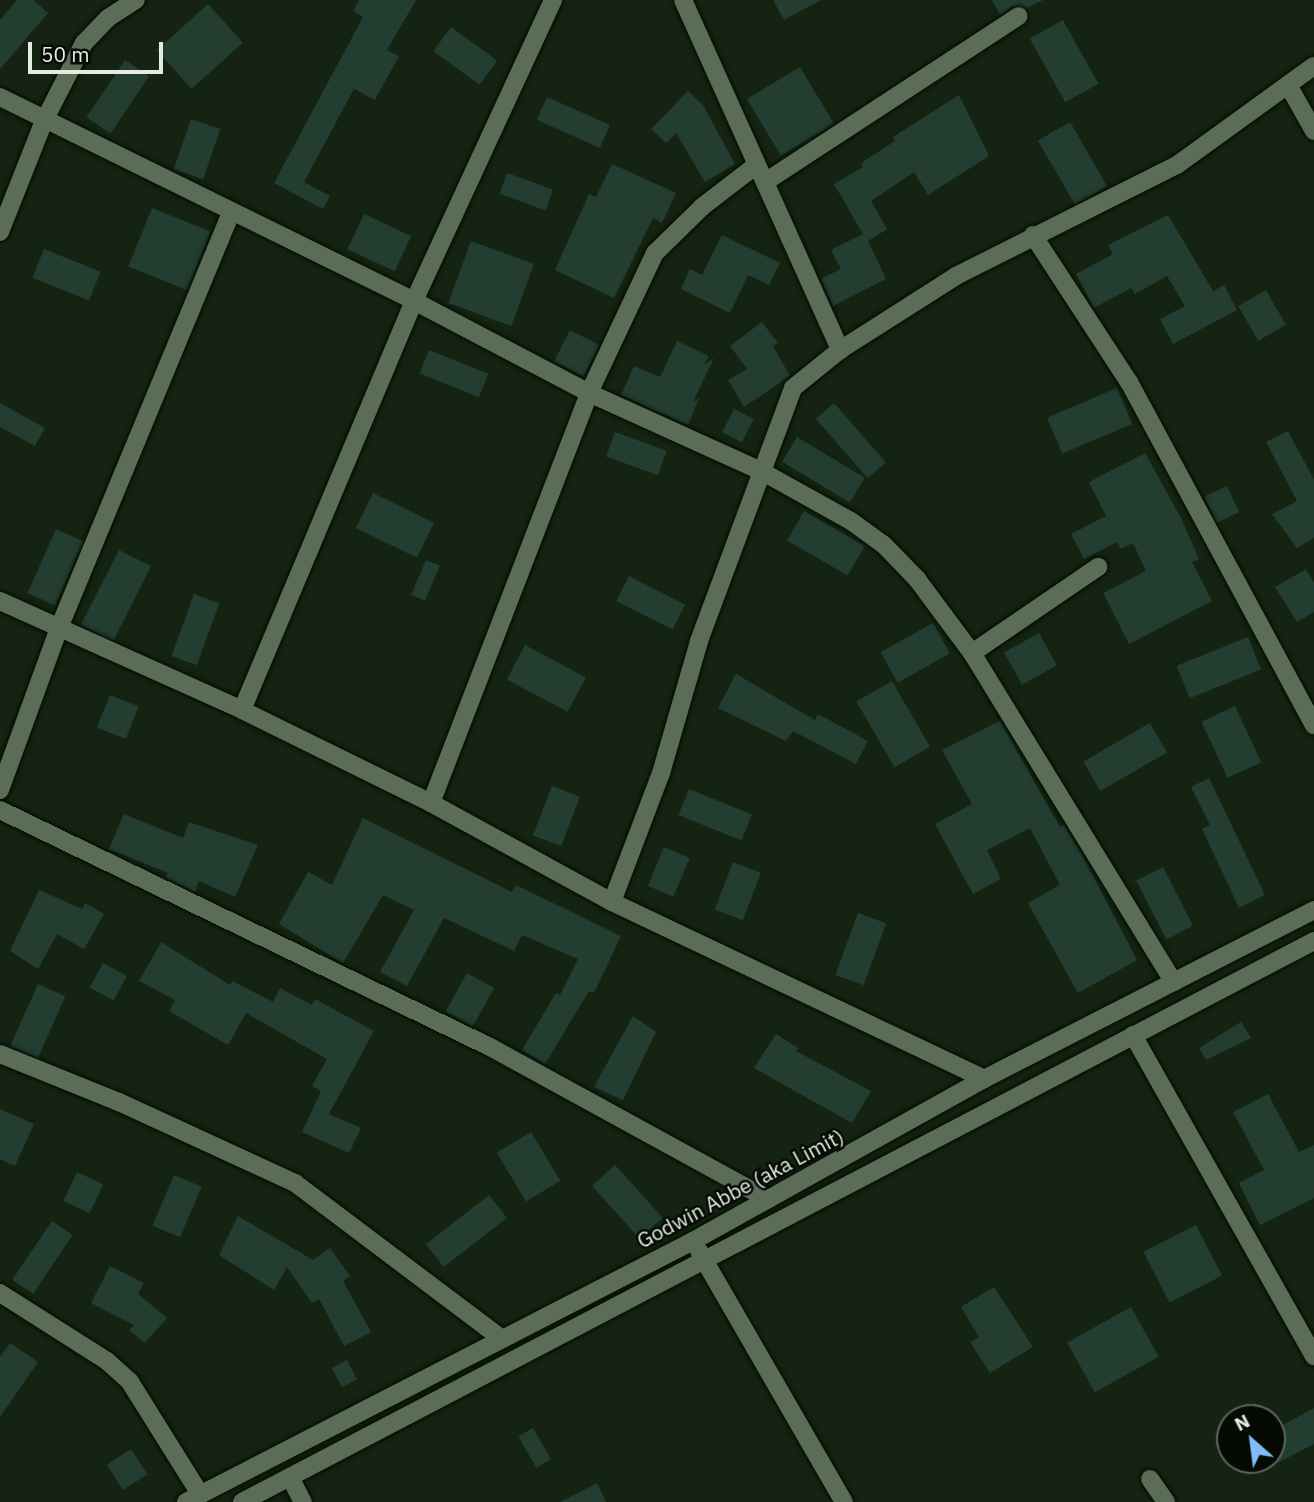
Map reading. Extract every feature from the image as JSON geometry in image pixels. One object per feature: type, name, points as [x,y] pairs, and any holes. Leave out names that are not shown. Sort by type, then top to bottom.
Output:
[{"type":"street","points":[[0,232],[44,121],[84,43],[108,18],[136,0]]},
{"type":"street","points":[[242,710],[414,300],[553,0]]},
{"type":"street","points":[[683,0],[754,167],[765,183],[840,349]]},
{"type":"street","points":[[765,183],[1019,16]]},
{"type":"street","points":[[612,902],[661,773],[699,641],[793,387],[840,349],[956,276],[1032,235],[1177,165],[1314,66]]},
{"type":"street","points":[[1288,85],[1314,131]]},
{"type":"street","points":[[0,97],[44,121],[414,300],[589,393],[761,471],[851,521],[883,544],[917,579],[972,653],[1174,982]]},
{"type":"street","points":[[431,803],[589,393],[655,253],[702,207],[754,167]]},
{"type":"street","points":[[0,790],[59,628],[231,212]]},
{"type":"street","points":[[1032,235],[1129,382],[1314,725]]},
{"type":"street","points":[[972,653],[1098,567]]},
{"type":"street","points":[[0,601],[242,710],[431,803],[612,902],[984,1079]]},
{"type":"street","points":[[0,810],[490,1046],[768,1199]]},
{"type":"street","name":"Godwin Abbe (aka Limit)","points":[[193,1498],[693,1241],[984,1079],[1314,910]]},
{"type":"street","points":[[242,1502],[1314,941]]},
{"type":"street","points":[[1133,1035],[1314,1356]]},
{"type":"street","points":[[0,1054],[211,1143],[295,1184],[502,1339]]},
{"type":"street","points":[[940,1105],[953,1128]]},
{"type":"street","points":[[693,1241],[839,1500]]},
{"type":"street","points":[[3,1300],[107,1361],[130,1382],[193,1498]]},
{"type":"street","points":[[290,1476],[303,1502]]},
{"type":"street","points":[[1150,1479],[1166,1502]]},
{"type":"building","points":[[17,0],[33,0],[48,13],[0,69],[0,20]]},
{"type":"building","points":[[359,0],[416,0],[387,50],[399,56],[375,100],[354,89],[304,182],[330,196],[323,209],[274,183],[363,17],[353,11]]},
{"type":"building","points":[[773,0],[821,0],[784,20]]},
{"type":"building","points":[[992,0],[1043,0],[1027,8],[1013,6],[1000,15]]},
{"type":"building","points":[[208,4],[243,43],[192,89],[157,50]]},
{"type":"building","points":[[1063,20],[1098,84],[1065,102],[1030,38]]},
{"type":"building","points":[[451,27],[497,61],[479,85],[433,51]]},
{"type":"building","points":[[125,60],[149,76],[110,133],[86,117]]},
{"type":"building","points":[[800,67],[834,124],[781,156],[747,99]]},
{"type":"building","points":[[688,91],[703,105],[735,164],[705,182],[676,133],[666,143],[651,129]]},
{"type":"building","points":[[959,95],[989,156],[928,195],[914,172],[871,201],[887,229],[868,241],[886,279],[833,306],[821,279],[841,269],[831,250],[863,234],[834,184],[863,167],[861,163],[895,141],[893,137]]},
{"type":"building","points":[[547,97],[610,125],[600,148],[537,120]]},
{"type":"building","points":[[191,119],[220,129],[203,179],[174,169]]},
{"type":"building","points":[[1070,122],[1107,186],[1075,205],[1038,140]]},
{"type":"building","points":[[612,164],[676,193],[662,223],[653,218],[614,298],[555,270],[589,194],[596,197]]},
{"type":"building","points":[[507,173],[553,190],[546,210],[499,194]]},
{"type":"building","points":[[152,208],[210,232],[187,290],[128,266]]},
{"type":"building","points":[[364,214],[411,236],[395,271],[348,249]]},
{"type":"building","points":[[1168,215],[1213,291],[1224,285],[1237,310],[1173,344],[1160,319],[1185,306],[1167,276],[1135,294],[1131,288],[1094,308],[1076,274],[1113,254],[1108,245]]},
{"type":"building","points":[[722,235],[780,263],[769,285],[748,275],[730,313],[681,289],[690,269],[702,275]]},
{"type":"building","points":[[471,241],[534,264],[511,326],[448,303]]},
{"type":"building","points":[[44,249],[101,272],[89,301],[32,278]]},
{"type":"building","points":[[1266,290],[1286,325],[1258,341],[1238,306]]},
{"type":"building","points":[[762,322],[778,343],[773,346],[790,376],[744,407],[728,380],[747,369],[730,346]]},
{"type":"building","points":[[570,330],[599,345],[584,376],[554,361]]},
{"type":"building","points":[[677,341],[709,356],[704,365],[714,358],[693,402],[699,398],[688,425],[621,395],[634,366],[660,377]]},
{"type":"building","points":[[429,350],[488,374],[479,397],[420,373]]},
{"type":"building","points":[[1117,388],[1132,424],[1062,454],[1047,418]]},
{"type":"building","points":[[0,403],[45,428],[35,446],[0,427]]},
{"type":"building","points":[[834,403],[886,463],[868,478],[816,419]]},
{"type":"building","points":[[734,409],[754,419],[742,442],[722,432]]},
{"type":"building","points":[[1288,431],[1314,480],[1314,538],[1297,548],[1272,514],[1297,501],[1266,442]]},
{"type":"building","points":[[615,432],[667,451],[658,475],[606,456]]},
{"type":"building","points":[[797,437],[865,478],[850,503],[782,462]]},
{"type":"building","points":[[1145,453],[1181,518],[1199,559],[1192,562],[1212,601],[1129,644],[1103,593],[1146,571],[1133,543],[1121,549],[1117,542],[1084,559],[1071,534],[1106,516],[1089,482]]},
{"type":"building","points":[[1227,486],[1239,512],[1217,523],[1204,497]]},
{"type":"building","points":[[373,493],[434,523],[417,558],[356,528]]},
{"type":"building","points":[[804,511],[865,546],[848,575],[787,540]]},
{"type":"building","points":[[56,529],[83,541],[55,605],[28,593]]},
{"type":"building","points":[[119,550],[151,566],[113,641],[81,625]]},
{"type":"building","points":[[426,560],[440,566],[425,601],[411,595]]},
{"type":"building","points":[[1306,569],[1314,582],[1314,612],[1297,622],[1275,587]]},
{"type":"building","points":[[629,576],[685,605],[672,630],[616,601]]},
{"type":"building","points":[[194,594],[219,603],[197,665],[171,656]]},
{"type":"building","points":[[933,623],[950,654],[897,683],[881,652]]},
{"type":"building","points":[[1039,633],[1057,665],[1022,685],[1004,652]]},
{"type":"building","points":[[1248,637],[1261,669],[1190,698],[1177,666]]},
{"type":"building","points":[[525,645],[586,677],[568,712],[507,679]]},
{"type":"building","points":[[736,674],[815,720],[818,714],[868,741],[856,764],[793,731],[786,741],[718,708]]},
{"type":"building","points":[[892,681],[930,747],[894,767],[856,702]]},
{"type":"building","points":[[110,695],[139,707],[126,739],[97,727]]},
{"type":"building","points":[[1235,706],[1261,762],[1228,778],[1201,722]]},
{"type":"building","points":[[1000,721],[1060,827],[1064,825],[1080,851],[1137,960],[1078,993],[1028,903],[1060,885],[1030,828],[987,850],[1001,879],[973,894],[935,824],[972,804],[942,750]]},
{"type":"building","points":[[1150,723],[1167,752],[1100,791],[1083,762]]},
{"type":"building","points":[[1209,778],[1265,895],[1239,908],[1202,829],[1210,825],[1191,787]]},
{"type":"building","points":[[552,786],[580,797],[561,846],[533,835]]},
{"type":"building","points":[[689,789],[752,814],[742,840],[679,815]]},
{"type":"building","points":[[124,814],[183,838],[189,822],[258,845],[235,897],[199,881],[195,892],[166,878],[168,873],[109,849]]},
{"type":"building","points":[[363,818],[512,892],[516,885],[621,936],[594,993],[589,991],[545,1064],[522,1050],[556,993],[560,995],[578,959],[522,935],[514,951],[444,918],[407,986],[380,972],[414,910],[383,895],[343,963],[279,924],[308,872],[332,885]]},
{"type":"building","points":[[664,847],[690,858],[673,897],[648,886]]},
{"type":"building","points":[[733,862],[761,873],[743,920],[715,910]]},
{"type":"building","points":[[1163,867],[1193,926],[1166,939],[1136,881]]},
{"type":"building","points":[[39,890],[82,909],[85,903],[104,914],[84,949],[57,934],[38,969],[10,951]]},
{"type":"building","points":[[858,913],[886,923],[864,985],[835,975]]},
{"type":"building","points":[[161,942],[230,985],[232,981],[273,1002],[280,988],[312,1005],[315,999],[374,1031],[329,1114],[361,1128],[349,1153],[302,1132],[321,1091],[312,1086],[327,1059],[246,1013],[228,1045],[169,1011],[175,1000],[139,981]]},
{"type":"building","points":[[103,963],[127,976],[114,1000],[90,988]]},
{"type":"building","points":[[467,973],[494,988],[473,1027],[446,1011]]},
{"type":"building","points":[[38,984],[65,996],[38,1058],[10,1046]]},
{"type":"building","points":[[633,1016],[656,1032],[623,1100],[594,1087]]},
{"type":"building","points":[[1241,1022],[1251,1038],[1206,1060],[1199,1048]]},
{"type":"building","points":[[776,1034],[798,1048],[796,1051],[871,1091],[852,1123],[754,1068]]},
{"type":"building","points":[[1268,1094],[1299,1152],[1314,1145],[1314,1198],[1260,1225],[1239,1183],[1264,1170],[1233,1112]]},
{"type":"building","points":[[0,1109],[34,1124],[15,1166],[0,1159]]},
{"type":"building","points":[[531,1132],[560,1181],[526,1201],[497,1153]]},
{"type":"building","points":[[615,1165],[663,1218],[639,1239],[592,1186]]},
{"type":"building","points":[[77,1172],[103,1184],[90,1213],[63,1201]]},
{"type":"building","points":[[174,1175],[202,1187],[180,1237],[153,1226]]},
{"type":"building","points":[[489,1195],[507,1218],[444,1267],[426,1244]]},
{"type":"building","points":[[238,1216],[313,1260],[330,1248],[350,1276],[343,1281],[371,1332],[344,1346],[319,1299],[312,1303],[287,1267],[274,1290],[219,1255]]},
{"type":"building","points":[[52,1221],[73,1235],[33,1294],[12,1280]]},
{"type":"building","points":[[1196,1225],[1222,1276],[1169,1303],[1143,1252]]},
{"type":"building","points":[[110,1266],[144,1283],[138,1294],[167,1318],[145,1343],[129,1330],[134,1325],[91,1303]]},
{"type":"building","points":[[994,1287],[1033,1347],[990,1373],[970,1342],[979,1337],[961,1307]]},
{"type":"building","points":[[1131,1307],[1159,1357],[1095,1392],[1067,1342]]},
{"type":"building","points":[[10,1343],[38,1362],[0,1417],[0,1357]]},
{"type":"building","points":[[347,1360],[357,1380],[342,1387],[332,1368]]},
{"type":"building","points":[[1314,1408],[1314,1444],[1286,1459],[1286,1423]]},
{"type":"building","points":[[533,1428],[551,1459],[536,1468],[518,1436]]},
{"type":"building","points":[[131,1449],[147,1474],[123,1490],[107,1465]]},
{"type":"building","points":[[597,1483],[606,1502],[560,1502]]}]
